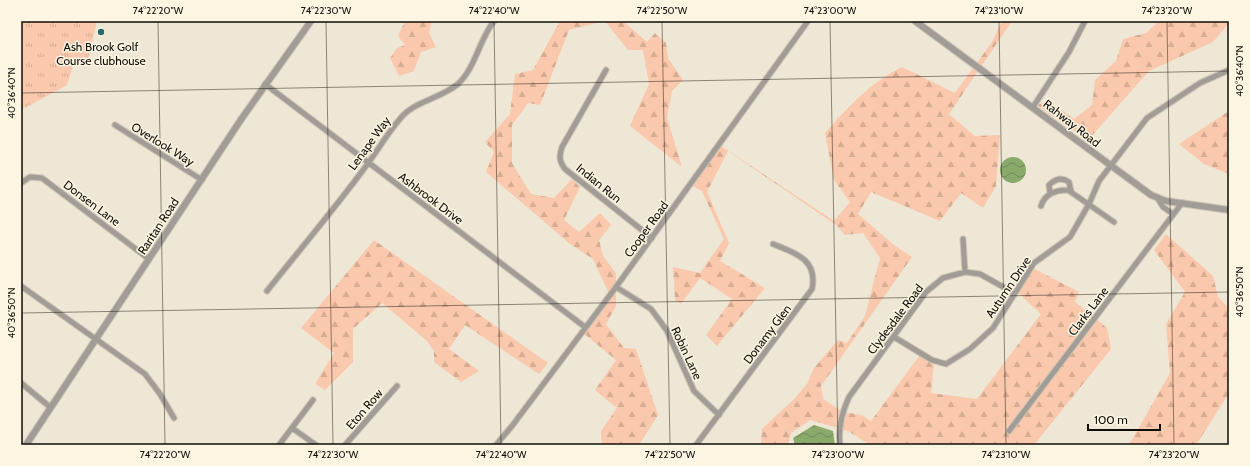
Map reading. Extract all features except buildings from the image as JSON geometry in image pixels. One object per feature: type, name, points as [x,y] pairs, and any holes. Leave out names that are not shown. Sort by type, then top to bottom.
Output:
[{"type":"street","name":"Raritan Road","points":[[26,445],[265,84],[311,21]]},
{"type":"street","name":"Lenape Way","points":[[267,291],[369,162],[399,119],[408,111],[440,95],[459,83],[474,61],[482,40],[494,21]]},
{"type":"street","name":"Cooper Road","points":[[496,445],[512,426],[616,287],[808,21]]},
{"type":"street","name":"Rahway Road","points":[[915,21],[1033,107],[1138,188],[1158,199],[1229,210]]},
{"type":"street","points":[[1033,107],[1069,52],[1085,21]]},
{"type":"street","name":"Indian Run","points":[[606,70],[562,147],[559,156],[565,169],[652,238]]},
{"type":"street","name":"Autumn Drive","points":[[894,337],[932,360],[946,364],[970,349],[992,328],[1034,263],[1070,238],[1090,204],[1099,181],[1146,118],[1200,83],[1229,70]]},
{"type":"street","name":"Ashbrook Drive","points":[[265,84],[585,327]]},
{"type":"street","name":"Overlook Way","points":[[115,125],[202,180]]},
{"type":"street","name":"Donsen Lane","points":[[21,183],[30,177],[42,178],[149,259]]},
{"type":"street","points":[[1050,194],[1049,185],[1055,180],[1063,179],[1069,182],[1071,191]]},
{"type":"street","points":[[1042,206],[1043,201],[1050,194],[1059,191],[1071,191],[1114,222]]},
{"type":"street","points":[[1158,199],[1163,207],[1173,214]]},
{"type":"street","name":"Clarks Lane","points":[[1009,431],[1182,203]]},
{"type":"street","points":[[963,239],[965,272]]},
{"type":"street","name":"Donamy Glen","points":[[696,445],[812,289],[813,277],[808,264],[802,257],[773,244]]},
{"type":"street","name":"Clydesdale Road","points":[[840,445],[839,434],[844,407],[862,378],[926,292],[944,278],[965,272],[980,274],[1014,293]]},
{"type":"street","points":[[21,286],[95,340],[145,374],[158,390],[174,418]]},
{"type":"street","name":"Robin Lane","points":[[616,287],[651,310],[660,321],[667,331],[694,391],[719,415]]},
{"type":"street","points":[[21,383],[50,407]]},
{"type":"street","name":"Eton Row","points":[[345,445],[397,386]]},
{"type":"street","points":[[279,445],[313,400]]},
{"type":"street","points":[[292,428],[316,445]]},
{"type":"green space","points":[[21,21],[97,21],[88,59],[74,63],[67,85],[21,110]]},
{"type":"green space","points":[[405,21],[432,21],[429,33],[436,47],[421,52],[414,71],[399,76],[390,58],[397,48],[405,45],[398,36]]},
{"type":"green space","points":[[560,21],[604,21],[569,30],[540,105],[528,103],[512,125],[512,163],[531,194],[554,198],[572,179],[580,187],[564,220],[579,232],[600,213],[611,225],[599,240],[603,256],[616,273],[616,306],[606,324],[624,348],[636,349],[658,415],[639,445],[602,445],[601,431],[617,408],[595,390],[616,360],[582,332],[610,296],[593,259],[570,244],[486,172],[494,152],[485,142],[510,114],[515,74],[533,70]]},
{"type":"green space","points":[[605,21],[623,21],[647,42],[655,33],[666,43],[668,58],[683,80],[672,91],[667,118],[682,167],[630,126],[649,84],[643,50],[628,50]]},
{"type":"green space","points":[[1002,21],[1012,21],[949,114],[975,136],[1000,135],[996,186],[983,208],[961,193],[940,221],[871,192],[858,214],[894,245],[912,257],[821,386],[823,399],[843,412],[862,415],[871,421],[920,355],[934,363],[931,393],[977,399],[1041,314],[1016,291],[1031,267],[1079,292],[1075,302],[1107,328],[1111,349],[1034,445],[870,445],[848,431],[810,420],[791,433],[788,445],[761,445],[762,429],[795,398],[807,384],[814,368],[838,340],[847,343],[865,316],[880,258],[863,233],[845,235],[836,225],[728,151],[707,192],[729,243],[720,261],[765,288],[717,346],[706,335],[732,299],[700,278],[681,304],[675,300],[673,267],[700,273],[724,239],[702,191],[689,184],[718,144],[834,221],[850,202],[834,180],[825,133],[860,96],[880,80],[902,67],[955,93],[992,42]]},
{"type":"green space","points":[[1159,21],[1229,21],[1229,23],[1213,42],[1149,71],[1088,140],[1037,105],[1048,101],[1074,119],[1092,105],[1095,80],[1116,61],[1123,39],[1146,33]]},
{"type":"green space","points":[[1229,111],[1229,174],[1204,164],[1179,144]]},
{"type":"green space","points":[[1166,234],[1213,276],[1218,297],[1229,308],[1229,393],[1196,445],[1129,445],[1170,373],[1166,324],[1185,292],[1154,250]]},
{"type":"green space","points":[[374,240],[548,363],[539,374],[465,325],[449,349],[479,371],[461,382],[434,362],[434,351],[427,341],[382,303],[353,329],[353,362],[325,390],[315,384],[334,353],[301,328]]},
{"type":"water","points":[[1013,157],[1022,161],[1026,170],[1022,179],[1013,183],[1004,179],[1000,170],[1004,161]]},
{"type":"water","points":[[814,425],[833,431],[835,445],[795,445],[793,438]]},
{"type":"place","name":"Ash Brook Golf Course clubhouse","points":[[101,32]]}]
